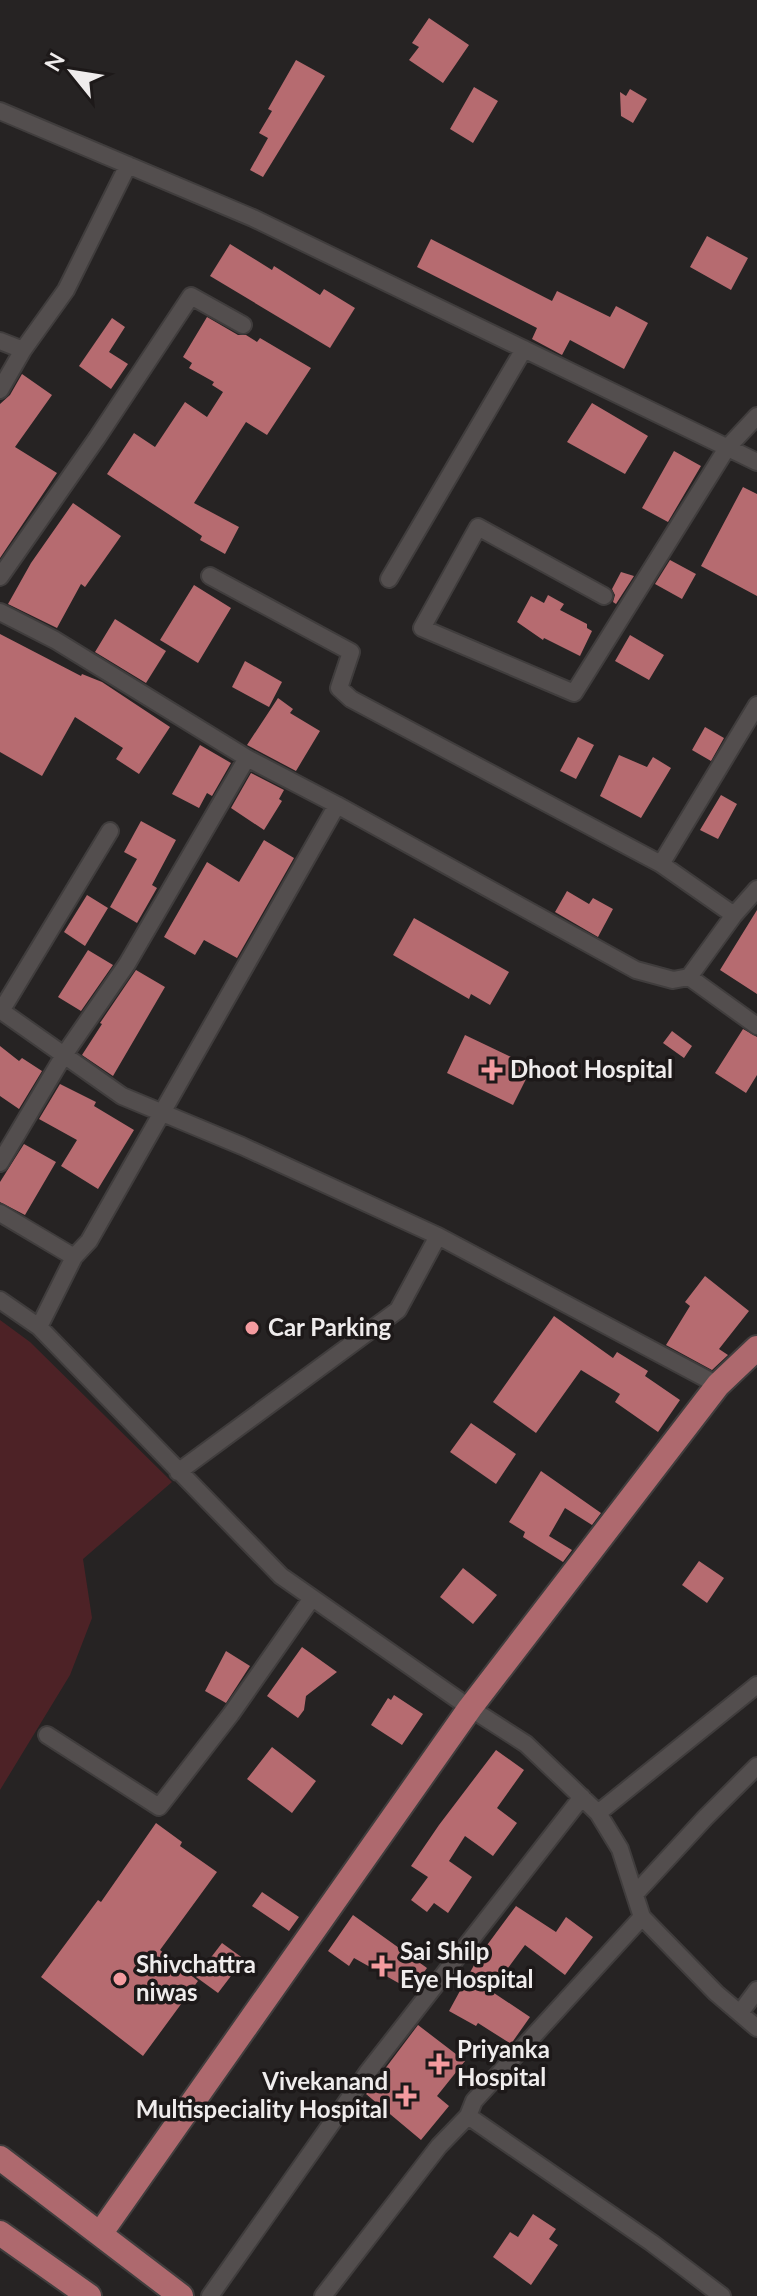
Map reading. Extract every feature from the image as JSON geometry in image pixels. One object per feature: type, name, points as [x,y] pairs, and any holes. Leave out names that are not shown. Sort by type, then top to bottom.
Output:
[{"type":"main road","points":[[100,2234],[470,1708],[718,1385],[757,1348]]},
{"type":"main road","points":[[0,2158],[181,2296]]},
{"type":"main road","points":[[0,2233],[89,2296]]},
{"type":"street","points":[[0,111],[253,218],[757,462]]},
{"type":"street","points":[[0,390],[23,350],[66,290],[128,165]]},
{"type":"street","points":[[0,577],[191,296],[243,325]]},
{"type":"street","points":[[0,341],[23,350]]},
{"type":"street","points":[[389,579],[524,349]]},
{"type":"street","points":[[604,596],[478,527],[422,628],[574,693],[727,448],[757,416]]},
{"type":"street","points":[[210,576],[351,652],[339,688],[351,699],[661,864],[734,915]]},
{"type":"street","points":[[0,612],[55,640],[247,758],[636,970],[673,980],[689,977],[757,889]]},
{"type":"street","points":[[661,864],[757,705]]},
{"type":"street","points":[[0,1163],[64,1055],[127,964],[247,758]]},
{"type":"street","points":[[39,1327],[74,1257],[89,1241],[337,805]]},
{"type":"street","points":[[110,831],[0,1010],[122,1096],[438,1236],[718,1385]]},
{"type":"street","points":[[689,977],[757,1026]]},
{"type":"street","points":[[0,1213],[74,1257]]},
{"type":"street","points":[[178,1472],[398,1310],[438,1236]]},
{"type":"street","points":[[0,1300],[39,1327],[281,1576],[526,1744],[582,1797],[598,1813],[620,1849],[642,1917],[716,1993],[757,2028]]},
{"type":"street","points":[[47,1735],[159,1807],[231,1714],[312,1598]]},
{"type":"street","points":[[598,1813],[757,1685]]},
{"type":"street","points":[[635,1894],[757,1766]]},
{"type":"street","points":[[210,2296],[367,2073],[582,1797]]},
{"type":"street","points":[[323,2296],[439,2146],[468,2116],[474,2101],[642,1917]]},
{"type":"street","points":[[740,2013],[757,1990]]},
{"type":"street","points":[[468,2116],[652,2243],[722,2296]]},
{"type":"shaded area","points":[[0,1320],[30,1342],[172,1482],[83,1559],[92,1618],[70,1675],[0,1790]]},
{"type":"building","points":[[429,18],[469,45],[443,83],[409,60],[419,47],[412,43]]},
{"type":"building","points":[[296,60],[325,76],[263,177],[250,170],[268,138],[259,133],[272,111],[268,109]]},
{"type":"building","points":[[474,87],[498,101],[473,143],[450,129]]},
{"type":"building","points":[[630,89],[647,99],[633,123],[621,116],[620,92],[626,96]]},
{"type":"building","points":[[707,236],[748,258],[731,290],[690,267]]},
{"type":"building","points":[[431,239],[552,301],[557,291],[610,317],[616,306],[648,323],[624,369],[570,340],[562,355],[532,339],[537,328],[417,267]]},
{"type":"building","points":[[230,244],[272,270],[274,266],[320,295],[324,289],[355,308],[330,348],[210,276]]},
{"type":"building","points":[[207,317],[238,335],[246,335],[257,342],[260,338],[311,368],[267,435],[246,422],[194,503],[239,527],[225,554],[200,540],[202,536],[107,474],[134,433],[155,447],[185,402],[207,417],[223,392],[212,385],[214,382],[189,368],[192,363],[183,357]]},
{"type":"building","points":[[112,318],[125,327],[109,352],[128,364],[111,389],[79,366]]},
{"type":"building","points":[[22,374],[52,395],[15,447],[57,473],[0,558],[0,404],[10,395]]},
{"type":"building","points":[[592,403],[648,436],[625,474],[567,442]]},
{"type":"building","points":[[674,451],[701,466],[668,522],[642,508]]},
{"type":"building","points":[[743,487],[757,494],[757,596],[701,566]]},
{"type":"building","points":[[73,503],[121,536],[85,587],[81,584],[57,628],[8,604],[31,563]]},
{"type":"building","points":[[670,560],[696,574],[682,599],[655,584]]},
{"type":"building","points":[[621,572],[634,576],[616,604],[612,589]]},
{"type":"building","points":[[194,585],[231,608],[198,663],[160,640]]},
{"type":"building","points":[[548,595],[564,604],[560,610],[587,624],[592,631],[580,656],[543,640],[517,622],[531,596],[544,603]]},
{"type":"building","points":[[115,619],[166,651],[146,683],[95,652]]},
{"type":"building","points":[[0,634],[81,676],[102,682],[170,727],[139,774],[116,759],[123,748],[75,717],[42,776],[0,752]]},
{"type":"building","points":[[630,635],[664,655],[649,680],[615,661]]},
{"type":"building","points":[[245,661],[282,682],[269,707],[232,687]]},
{"type":"building","points":[[278,698],[293,709],[290,713],[320,731],[296,771],[247,745]]},
{"type":"building","points":[[705,727],[724,738],[711,761],[692,750]]},
{"type":"building","points":[[578,737],[594,745],[576,779],[560,771]]},
{"type":"building","points":[[200,745],[231,763],[212,796],[207,793],[199,808],[172,794]]},
{"type":"building","points":[[619,755],[647,767],[653,757],[671,768],[641,818],[600,796]]},
{"type":"building","points":[[251,773],[284,790],[279,799],[282,801],[264,830],[231,808]]},
{"type":"building","points":[[721,795],[737,804],[718,839],[700,830]]},
{"type":"building","points":[[141,821],[176,840],[152,885],[157,888],[137,923],[110,907],[137,859],[124,852]]},
{"type":"building","points":[[264,840],[294,858],[237,958],[204,940],[195,955],[164,937],[207,862],[239,882]]},
{"type":"building","points":[[567,891],[589,904],[593,898],[613,909],[598,937],[555,912]]},
{"type":"building","points":[[87,895],[108,908],[85,946],[64,932]]},
{"type":"building","points":[[757,910],[757,994],[720,970]]},
{"type":"building","points":[[414,918],[509,972],[490,1005],[471,994],[469,999],[393,955]]},
{"type":"building","points":[[88,950],[113,965],[81,1011],[58,997]]},
{"type":"building","points":[[136,970],[165,987],[113,1076],[82,1055]]},
{"type":"building","points":[[743,1029],[757,1037],[757,1075],[746,1093],[715,1073]]},
{"type":"building","points":[[672,1031],[692,1046],[684,1058],[663,1043]]},
{"type":"building","points":[[465,1035],[532,1067],[513,1105],[447,1073]]},
{"type":"building","points":[[0,1046],[19,1061],[22,1058],[42,1071],[19,1109],[0,1096]]},
{"type":"building","points":[[60,1084],[96,1102],[94,1106],[134,1130],[98,1189],[61,1166],[77,1140],[39,1119]]},
{"type":"building","points":[[24,1144],[56,1162],[25,1215],[0,1202],[0,1182]]},
{"type":"building","points":[[705,1276],[749,1311],[719,1349],[728,1355],[712,1370],[666,1345],[690,1306],[685,1302]]},
{"type":"building","points":[[554,1316],[613,1358],[617,1352],[648,1371],[645,1376],[680,1400],[658,1432],[615,1402],[620,1394],[581,1370],[536,1433],[493,1402]]},
{"type":"building","points":[[471,1423],[516,1454],[496,1484],[450,1452]]},
{"type":"building","points":[[541,1471],[601,1513],[592,1525],[565,1508],[549,1536],[572,1550],[563,1562],[523,1537],[525,1532],[509,1522]]},
{"type":"building","points":[[699,1561],[724,1578],[707,1603],[682,1585]]},
{"type":"building","points":[[463,1568],[497,1595],[473,1624],[440,1597]]},
{"type":"building","points":[[302,1647],[337,1672],[306,1696],[304,1710],[298,1718],[267,1696]]},
{"type":"building","points":[[226,1651],[250,1666],[226,1703],[205,1691]]},
{"type":"building","points":[[394,1695],[423,1714],[402,1745],[371,1725],[388,1698],[391,1700]]},
{"type":"building","points":[[272,1747],[316,1781],[292,1813],[247,1779]]},
{"type":"building","points":[[496,1750],[524,1770],[497,1808],[517,1823],[493,1856],[465,1836],[449,1861],[472,1877],[448,1913],[434,1903],[427,1912],[411,1900],[428,1877],[411,1866]]},
{"type":"building","name":"Shivchattra niwas","points":[[156,1823],[182,1842],[180,1846],[217,1872],[160,1950],[198,1981],[143,2056],[41,1977],[98,1900],[101,1902]]},
{"type":"building","points":[[262,1892],[299,1917],[289,1931],[252,1906]]},
{"type":"building","points":[[516,1906],[556,1932],[566,1917],[593,1937],[565,1975],[525,1945],[491,1991],[530,2017],[511,2044],[478,2023],[476,2026],[449,2011],[479,1956]]},
{"type":"building","points":[[353,1915],[427,1968],[411,1990],[354,1958],[349,1966],[328,1951]]},
{"type":"building","points":[[222,1943],[244,1959],[218,1993],[196,1977]]},
{"type":"building","points":[[418,2025],[465,2061],[437,2096],[449,2106],[421,2140],[366,2094]]},
{"type":"building","points":[[533,2214],[556,2229],[549,2239],[558,2245],[531,2285],[493,2257],[510,2232],[518,2237]]},
{"type":"place","name":"Dhoot Hospital","points":[[492,1070]]},
{"type":"place","name":"Car Parking","points":[[252,1328]]},
{"type":"place","name":"Sai Shilp Eye Hospital","points":[[382,1966]]},
{"type":"place","name":"Shivchattra niwas","points":[[120,1979]]},
{"type":"place","name":"Priyanka Hospital","points":[[439,2064]]},
{"type":"place","name":"Vivekanand Multispeciality Hospital","points":[[406,2096]]}]
